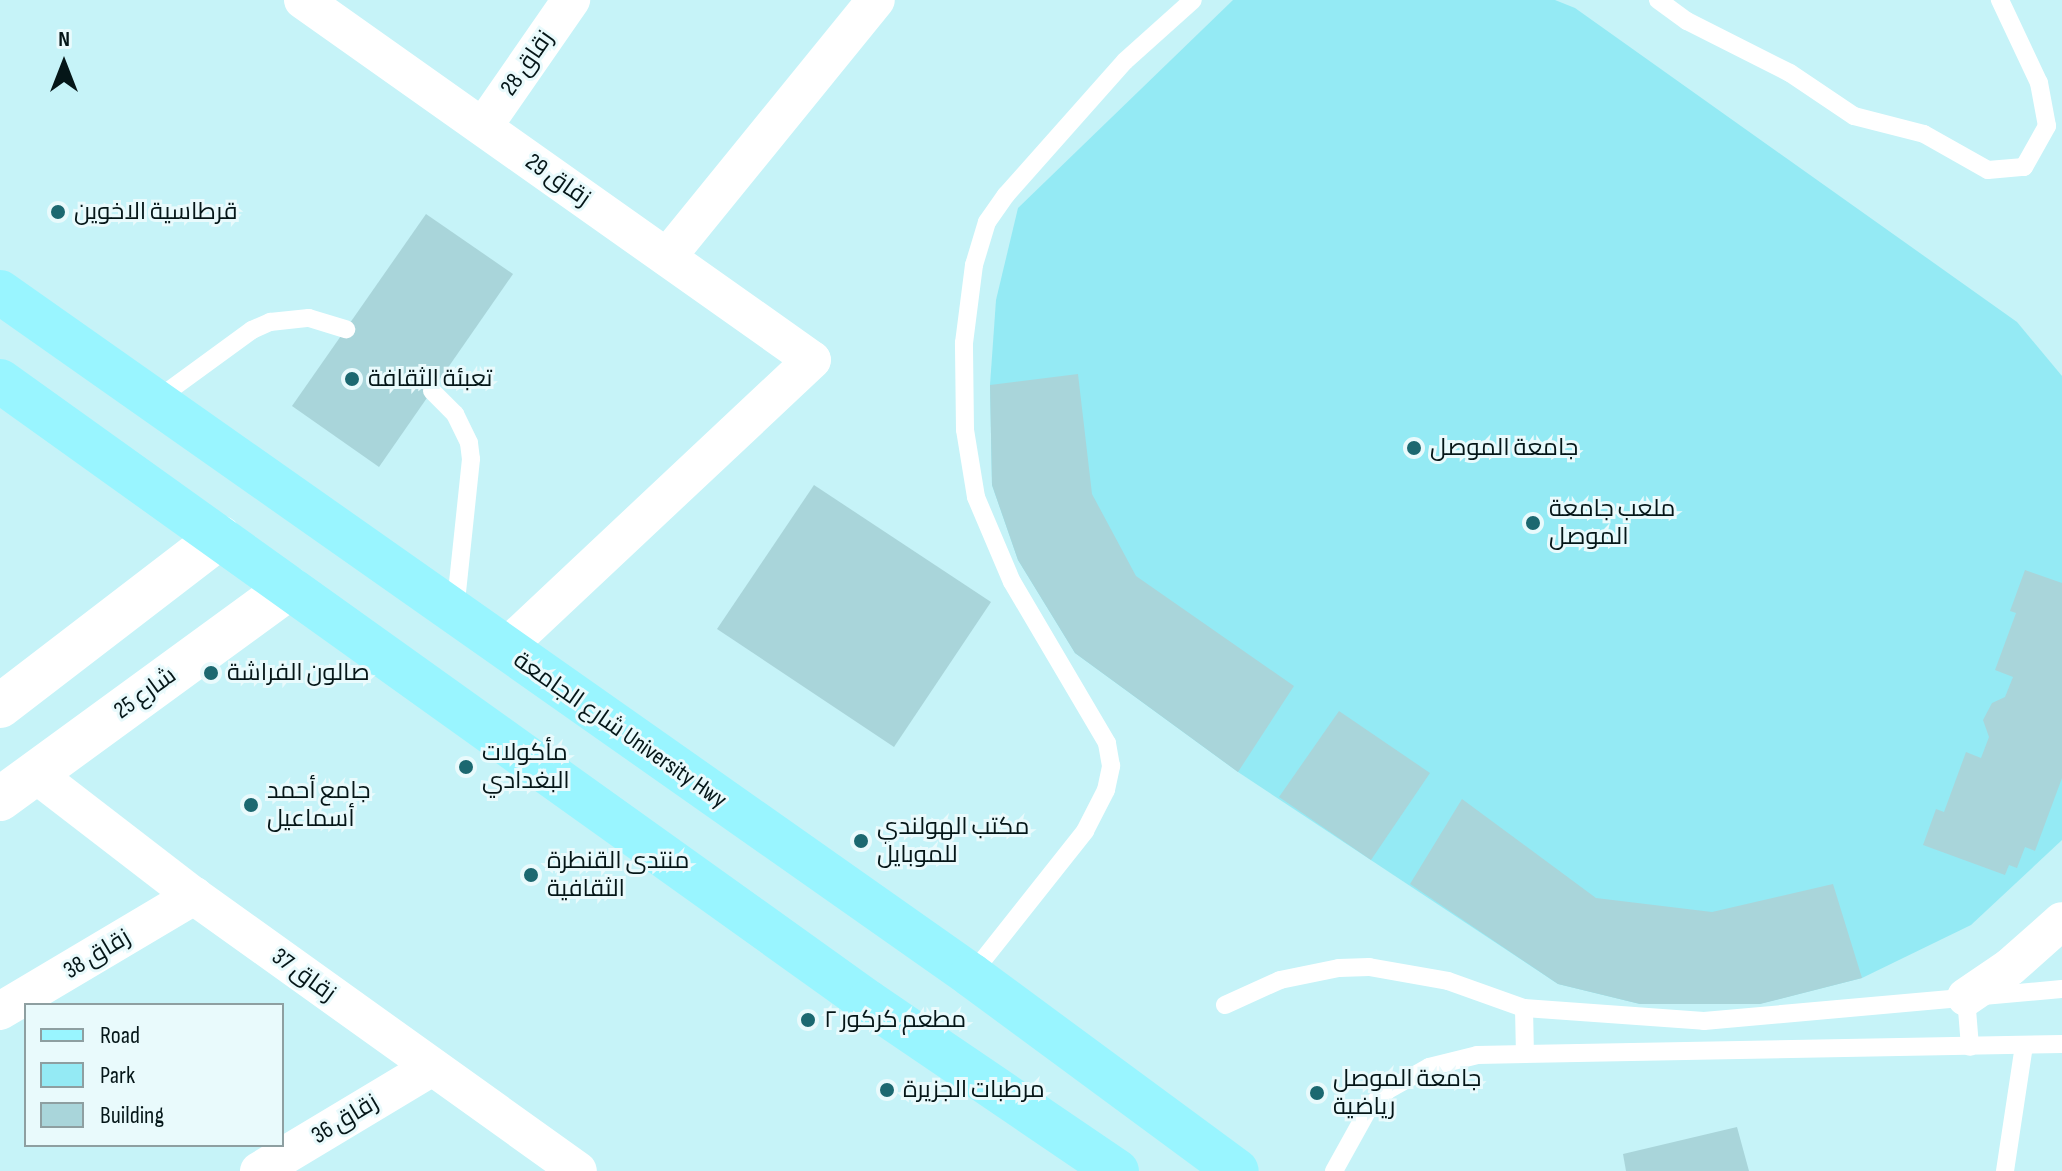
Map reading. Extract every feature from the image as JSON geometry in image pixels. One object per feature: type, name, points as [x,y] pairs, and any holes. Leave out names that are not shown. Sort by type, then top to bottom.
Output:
[{"type":"main road","name":"شارع الجامعة University Hwy","points":[[0,292],[455,615],[971,975],[1237,1171]]},
{"type":"main road","points":[[0,381],[868,1002],[1117,1171]]},
{"type":"street","name":"زقاق 29","points":[[303,0],[812,360],[504,649]]},
{"type":"street","name":"زقاق 28","points":[[483,127],[571,0]]},
{"type":"street","points":[[667,257],[876,0]]},
{"type":"street","points":[[0,706],[220,537]]},
{"type":"street","name":"شارع 25","points":[[0,799],[289,588]]},
{"type":"street","name":"زقاق 37","points":[[34,773],[194,896],[578,1171]]},
{"type":"street","name":"زقاق 38","points":[[0,1011],[194,896]]},
{"type":"street","points":[[1966,997],[2010,967],[2062,921]]},
{"type":"street","name":"زقاق 36","points":[[259,1171],[432,1067]]},
{"type":"lane","points":[[971,975],[1085,831],[1106,790],[1111,766],[1107,743],[1012,582],[976,497],[965,416],[964,343],[974,265],[987,222],[1006,195],[1125,61],[1193,0]]},
{"type":"lane","points":[[1658,0],[1687,21],[1790,73],[1854,116],[1924,134],[1988,170],[2024,167],[2047,126],[2039,83],[2000,0]]},
{"type":"lane","points":[[155,401],[252,330],[270,322],[309,318],[346,329]]},
{"type":"lane","points":[[432,391],[445,401],[464,428],[471,459],[455,615]]},
{"type":"lane","points":[[1225,1005],[1266,986],[1309,973],[1369,967],[1448,981],[1524,1008],[1704,1021],[2062,989]]},
{"type":"lane","points":[[1966,997],[1970,1047]]},
{"type":"lane","points":[[1524,1008],[1525,1054]]},
{"type":"lane","points":[[1334,1171],[1370,1106],[1407,1077],[1452,1060],[1525,1054],[2062,1044]]},
{"type":"lane","points":[[2005,1171],[2024,1045]]},
{"type":"green space","name":"ملعب جامعة الموصل","points":[[1233,0],[1555,0],[1575,8],[2017,322],[2062,376],[2062,840],[1971,925],[1862,978],[1759,1004],[1640,1004],[1558,984],[1238,772],[1075,653],[1018,560],[992,485],[990,385],[996,300],[1018,208]]},
{"type":"building","points":[[426,214],[513,274],[379,467],[292,406]]},
{"type":"building","points":[[1078,374],[1092,494],[1136,576],[1294,686],[1238,772],[1075,653],[1018,560],[992,485],[990,385]]},
{"type":"building","points":[[814,485],[991,602],[894,747],[717,629]]},
{"type":"building","points":[[2025,570],[2062,583],[2062,778],[2035,851],[2025,847],[2017,868],[2009,865],[2005,875],[1923,845],[1936,809],[1944,812],[1966,752],[1981,758],[1989,737],[1983,720],[1992,703],[2005,697],[2013,677],[1995,670],[2016,613],[2010,611]]},
{"type":"building","points":[[1339,711],[1430,773],[1371,860],[1279,797]]},
{"type":"building","points":[[1462,799],[1596,898],[1712,912],[1833,884],[1862,978],[1760,1004],[1640,1004],[1558,984],[1410,884]]},
{"type":"building","points":[[1737,1127],[1749,1171],[1626,1171],[1623,1154]]},
{"type":"place","name":"قرطاسية الاخوين","points":[[58,212]]},
{"type":"place","name":"تعبئة الثقافة","points":[[352,379]]},
{"type":"place","name":"جامعة الموصل","points":[[1414,448]]},
{"type":"place","name":"ملعب جامعة الموصل","points":[[1533,523]]},
{"type":"place","name":"صالون الفراشة","points":[[211,673]]},
{"type":"place","name":"مأكولات البغدادي","points":[[466,767]]},
{"type":"place","name":"جامع أحمد أسماعيل","points":[[251,805]]},
{"type":"place","name":"مكتب الهولندي للموبايل","points":[[861,841]]},
{"type":"place","name":"منتدى القنطرة الثقافية","points":[[531,875]]},
{"type":"place","name":"مطعم كركور ٢","points":[[808,1020]]},
{"type":"place","name":"مرطبات الجزيرة","points":[[887,1090]]},
{"type":"place","name":"جامعة الموصل رياضية","points":[[1317,1093]]}]
